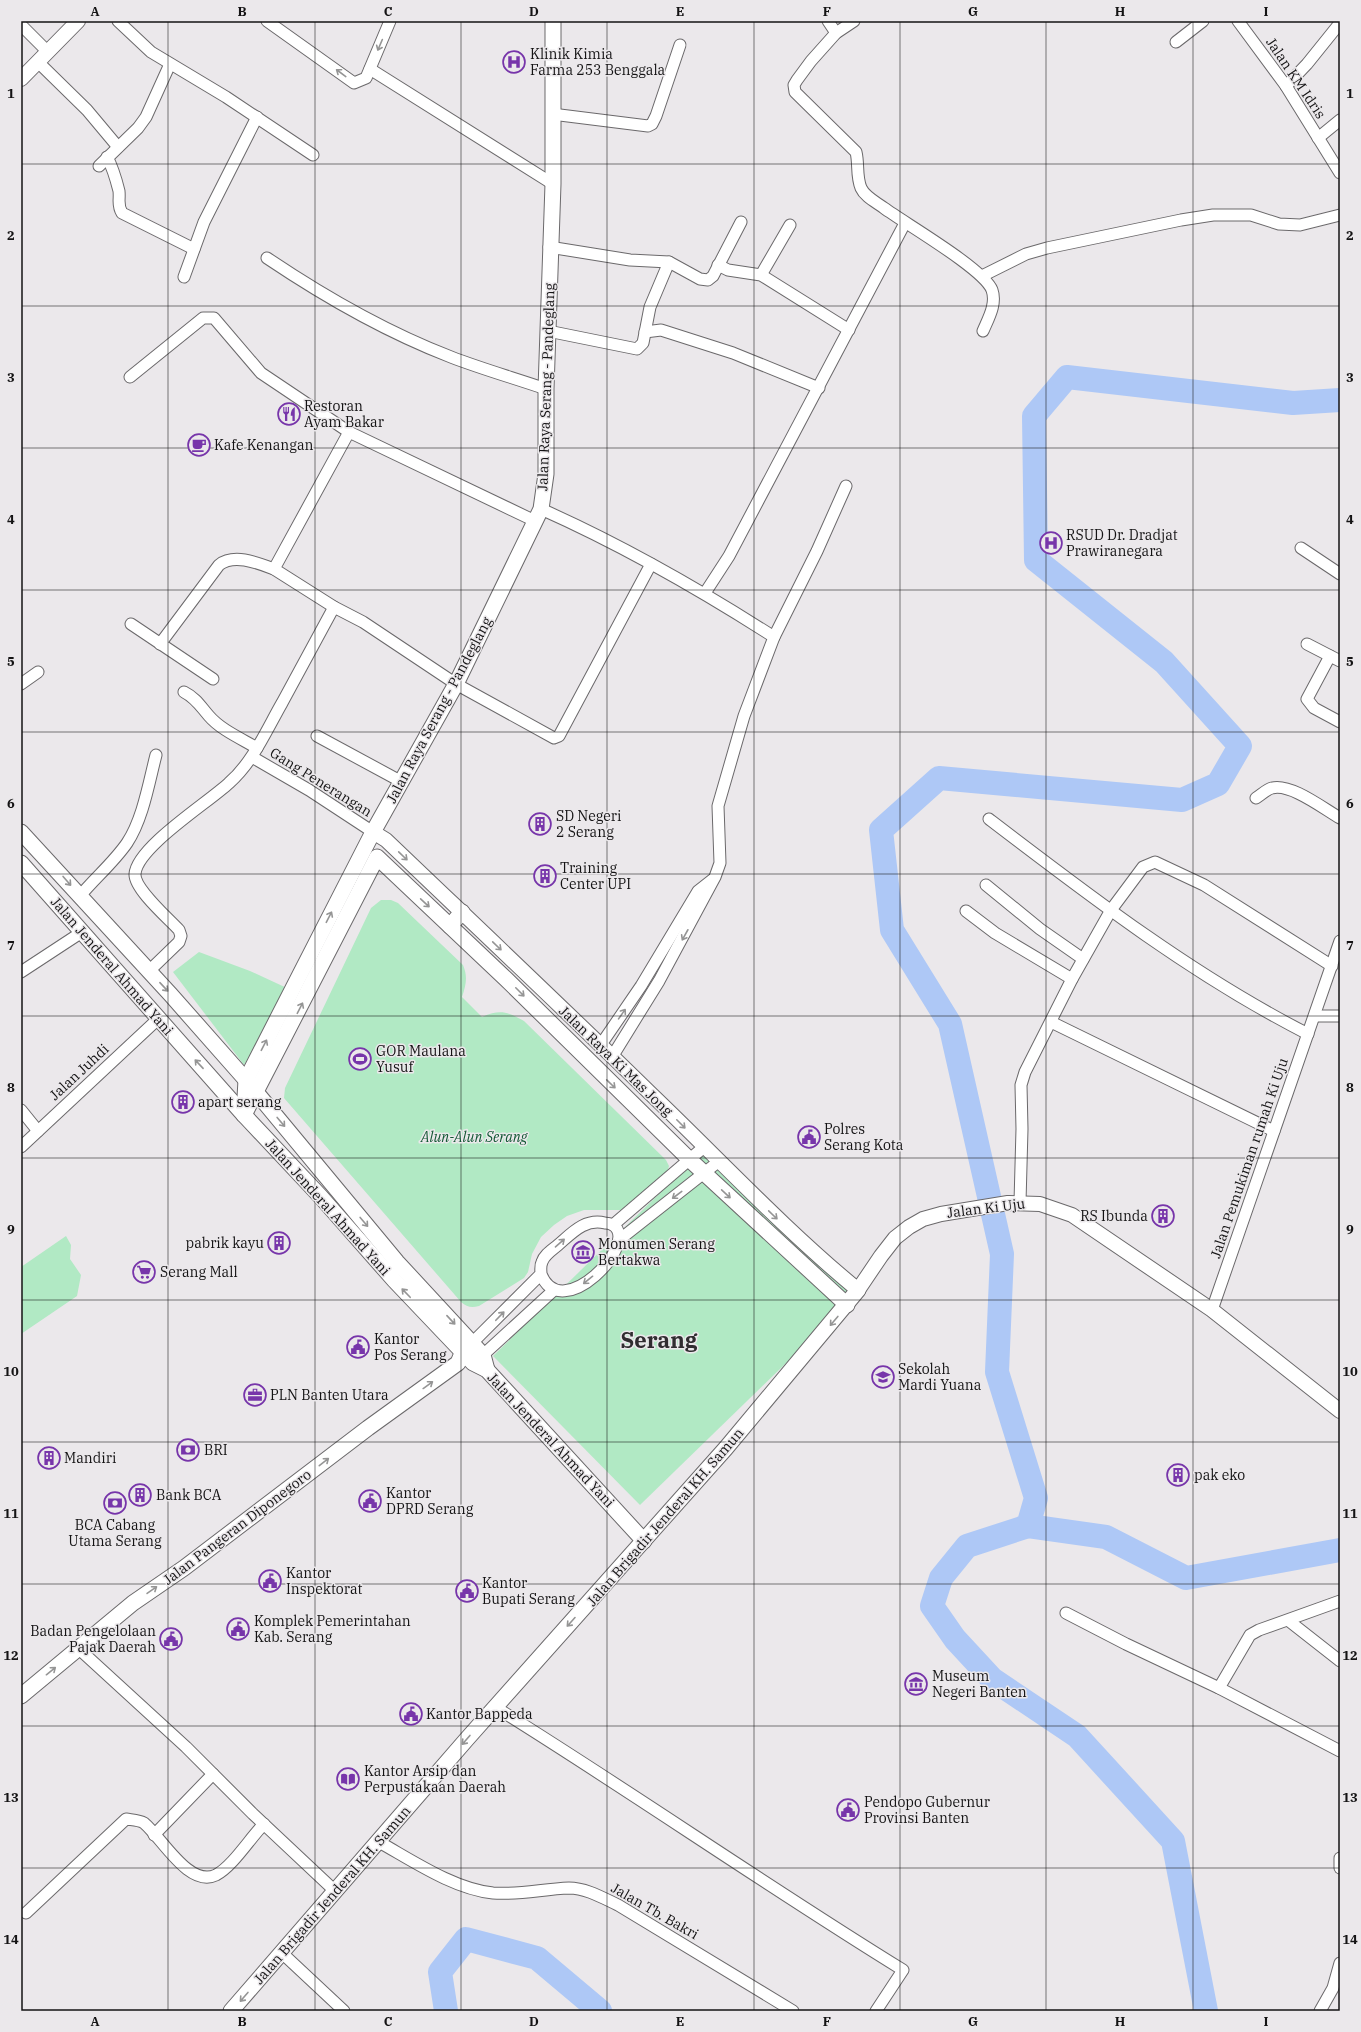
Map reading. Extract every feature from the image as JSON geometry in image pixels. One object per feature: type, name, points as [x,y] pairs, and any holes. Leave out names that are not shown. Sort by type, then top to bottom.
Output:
[{"type":"main road","name":"Jalan Raya Serang - Pandeglang","points":[[246,1080],[373,832],[456,684],[538,515],[546,474],[549,247],[553,184],[553,21]]},
{"type":"main road","name":"Jalan Jenderal Ahmad Yani","points":[[21,832],[149,971],[257,1092],[397,1262],[464,1352]]},
{"type":"main road","points":[[244,1115],[376,857],[450,926],[704,1174],[847,1305]]},
{"type":"main road","name":"Jalan Jenderal Ahmad Yani","points":[[21,863],[244,1115],[321,1197],[394,1280],[464,1352]]},
{"type":"main road","points":[[36,879],[52,865]]},
{"type":"main road","points":[[450,926],[462,912]]},
{"type":"main road","points":[[316,944],[330,948]]},
{"type":"main road","points":[[244,1115],[246,1080]]},
{"type":"main road","name":"Jalan Brigadir Jenderal KH. Samun","points":[[231,2011],[495,1707],[744,1427],[858,1290]]},
{"type":"main road","points":[[464,1352],[478,1359]]},
{"type":"main road","points":[[464,1352],[478,1359]]},
{"type":"main road","name":"Jalan Pangeran Diponegoro","points":[[21,1696],[133,1603],[184,1568],[368,1428],[464,1352]]},
{"type":"main road","name":"Jalan Jenderal Ahmad Yani","points":[[478,1359],[486,1370],[644,1541]]},
{"type":"street","points":[[21,79],[78,21]]},
{"type":"street","points":[[118,21],[151,52],[256,117],[313,155]]},
{"type":"street","points":[[266,21],[354,83],[366,78],[390,21]]},
{"type":"street","points":[[828,21],[836,33]]},
{"type":"street","points":[[854,21],[836,33],[796,80],[794,85],[795,92],[856,152],[858,178],[861,189],[869,197],[905,224],[945,249],[982,276],[992,290],[993,299],[990,315],[983,331]]},
{"type":"street","points":[[1176,42],[1203,21]]},
{"type":"street","name":"Jalan KM Idris","points":[[1238,21],[1286,86],[1340,173]]},
{"type":"street","points":[[1286,86],[1340,23]]},
{"type":"street","points":[[21,25],[43,57],[118,147]]},
{"type":"street","points":[[552,114],[648,126],[652,124],[680,45]]},
{"type":"street","points":[[99,166],[138,128],[146,117],[170,64]]},
{"type":"street","points":[[370,69],[553,184]]},
{"type":"street","points":[[184,277],[204,222],[226,174],[256,117]]},
{"type":"street","points":[[1318,138],[1340,120]]},
{"type":"street","points":[[108,157],[114,171],[119,194],[118,207],[122,213],[194,249]]},
{"type":"street","points":[[982,276],[1026,254],[1047,248],[1181,220],[1213,215],[1252,216],[1265,218],[1279,224],[1300,225],[1340,215]]},
{"type":"street","points":[[549,247],[630,260],[669,262],[700,279],[708,280],[713,276],[741,222]]},
{"type":"street","points":[[705,592],[729,556],[905,224]]},
{"type":"street","points":[[761,275],[790,226]]},
{"type":"street","points":[[267,258],[319,292],[411,340],[451,357],[546,389]]},
{"type":"street","points":[[548,331],[637,349],[643,343],[650,307],[669,262]]},
{"type":"street","points":[[718,265],[728,270],[761,275],[849,330]]},
{"type":"street","points":[[130,376],[203,318],[214,318],[261,373],[348,432],[538,515],[596,534],[705,592],[774,637]]},
{"type":"street","points":[[645,332],[661,330],[733,353],[818,388]]},
{"type":"street","points":[[274,569],[348,432]]},
{"type":"street","points":[[612,1056],[659,981],[715,877],[720,862],[718,806],[744,716],[774,637],[817,551],[846,486]]},
{"type":"street","points":[[1301,548],[1340,574]]},
{"type":"street","points":[[160,644],[224,560],[236,559],[256,563],[274,569],[334,607],[363,622],[456,684],[556,738],[651,564]]},
{"type":"street","points":[[149,971],[179,942],[181,936],[179,930],[144,893],[136,881],[135,873],[138,865],[154,844],[174,825],[208,801],[231,782],[255,752],[334,607]]},
{"type":"street","points":[[131,624],[213,679]]},
{"type":"street","points":[[1307,644],[1340,661]]},
{"type":"street","points":[[1330,656],[1307,699],[1314,708],[1340,722]]},
{"type":"street","points":[[21,684],[38,672]]},
{"type":"street","name":"Gang Penerangan","points":[[184,692],[193,697],[208,716],[255,752],[373,832]]},
{"type":"street","points":[[317,736],[402,782]]},
{"type":"street","points":[[80,896],[115,858],[136,827],[156,755]]},
{"type":"street","points":[[1256,798],[1272,788],[1287,789],[1296,792],[1340,818]]},
{"type":"street","points":[[989,820],[1110,910],[1212,981],[1308,1034]]},
{"type":"street","name":"Jalan Raya Ki Mas Jong","points":[[373,832],[386,840],[462,912],[612,1056],[812,1253],[858,1290]]},
{"type":"street","points":[[1014,1203],[1022,1129],[1021,1084],[1025,1072],[1072,979],[1110,910],[1143,867],[1155,862],[1204,885],[1332,966]]},
{"type":"street","points":[[600,1046],[651,970],[698,891],[715,877]]},
{"type":"street","points":[[986,885],[1040,929],[1083,960]]},
{"type":"street","points":[[966,910],[995,933],[1072,979]]},
{"type":"street","points":[[21,972],[82,932]]},
{"type":"street","points":[[1340,941],[1315,1016],[1340,1016]]},
{"type":"street","name":"Jalan Pemukiman rumah Ki Uju","points":[[1212,1310],[1315,1016]]},
{"type":"street","name":"Jalan Juhdi","points":[[21,1147],[158,1019]]},
{"type":"street","points":[[1051,1022],[1274,1131]]},
{"type":"street","points":[[21,1110],[38,1130]]},
{"type":"street","points":[[613,1225],[704,1147]]},
{"type":"street","points":[[619,1240],[718,1162]]},
{"type":"street","name":"Jalan Ki Uju","points":[[858,1290],[895,1238],[909,1227],[923,1219],[941,1214],[1014,1203],[1040,1204],[1072,1215],[1212,1310],[1340,1411]]},
{"type":"street","points":[[592,1221],[613,1225],[618,1231],[619,1240],[614,1256],[577,1290],[567,1292],[554,1290],[543,1281],[541,1274],[541,1263],[545,1256],[580,1226],[592,1221]]},
{"type":"street","points":[[464,1352],[541,1274]]},
{"type":"street","points":[[478,1359],[554,1290]]},
{"type":"street","points":[[1219,1688],[1250,1636],[1259,1630],[1289,1621],[1340,1601]]},
{"type":"street","points":[[1066,1613],[1126,1644],[1219,1688],[1340,1751]]},
{"type":"street","points":[[1289,1621],[1340,1661]]},
{"type":"street","points":[[79,1649],[213,1774],[335,1891]]},
{"type":"street","points":[[495,1707],[649,1806],[815,1916],[903,1970],[876,2011]]},
{"type":"street","points":[[154,1835],[213,1774]]},
{"type":"street","points":[[26,1913],[126,1819],[143,1822],[184,1866],[197,1876],[206,1878],[216,1874],[229,1864],[264,1824]]},
{"type":"street","name":"Jalan Tb. Bakri","points":[[379,1842],[463,1886],[492,1893],[522,1893],[570,1888],[592,1893],[618,1905],[794,2011]]},
{"type":"street","points":[[1340,1858],[1340,1868]]},
{"type":"street","points":[[282,1953],[344,2011]]},
{"type":"street","points":[[1320,2011],[1333,1988],[1340,1964]]},
{"type":"green space","name":"Alun-Alun Serang","points":[[381,900],[391,900],[398,903],[463,965],[466,973],[466,981],[462,997],[482,1017],[499,1012],[513,1015],[524,1021],[666,1160],[669,1166],[666,1176],[621,1210],[584,1210],[567,1216],[554,1225],[541,1237],[532,1254],[528,1272],[524,1278],[479,1306],[469,1307],[461,1302],[284,1098],[285,1088],[371,908]]},
{"type":"green space","points":[[199,952],[250,971],[289,989],[244,1065],[173,972]]},
{"type":"green space","points":[[707,1147],[854,1297],[640,1505],[493,1356]]},
{"type":"green space","points":[[66,1236],[71,1245],[70,1259],[81,1275],[77,1296],[21,1334],[21,1267]]},
{"type":"waterway","points":[[1206,2011],[1173,1841],[1077,1736],[992,1679],[955,1639],[932,1606],[941,1578],[967,1546],[1028,1526],[1036,1498],[997,1372],[1002,1254],[950,1024],[892,930],[881,830],[939,778],[1182,800],[1218,784],[1240,746],[1164,662],[1036,560],[1034,416],[1067,377],[1293,403],[1340,400]]},
{"type":"waterway","points":[[1028,1526],[1106,1537],[1186,1578],[1340,1550]]},
{"type":"waterway","points":[[446,2011],[440,1972],[466,1939],[537,1958],[600,2011]]},
{"type":"place","name":"Klinik Kimia Farma 253 Benggala","points":[[514,62]]},
{"type":"place","name":"Restoran Ayam Bakar","points":[[289,414]]},
{"type":"place","name":"Kafe Kenangan","points":[[199,445]]},
{"type":"place","name":"RSUD Dr. Dradjat Prawiranegara","points":[[1051,543]]},
{"type":"place","name":"SD Negeri 2 Serang","points":[[540,824]]},
{"type":"place","name":"Training Center UPI","points":[[545,876]]},
{"type":"place","name":"GOR Maulana Yusuf","points":[[360,1059]]},
{"type":"place","name":"apart serang","points":[[183,1102]]},
{"type":"place","name":"Polres Serang Kota","points":[[809,1137]]},
{"type":"place","name":"RS Ibunda","points":[[1163,1216]]},
{"type":"place","name":"pabrik kayu","points":[[279,1243]]},
{"type":"place","name":"Monumen Serang Bertakwa","points":[[583,1252]]},
{"type":"place","name":"Serang Mall","points":[[144,1272]]},
{"type":"place","name":"Kantor Pos Serang","points":[[358,1347]]},
{"type":"place","name":"Sekolah Mardi Yuana","points":[[883,1377]]},
{"type":"place","name":"PLN Banten Utara","points":[[255,1395]]},
{"type":"place","name":"BRI","points":[[188,1450]]},
{"type":"place","name":"Mandiri","points":[[49,1458]]},
{"type":"place","name":"pak eko","points":[[1178,1475]]},
{"type":"place","name":"Bank BCA","points":[[140,1495]]},
{"type":"place","name":"Kantor DPRD Serang","points":[[370,1501]]},
{"type":"place","name":"BCA Cabang Utama Serang","points":[[115,1503]]},
{"type":"place","name":"Kantor Inspektorat","points":[[270,1581]]},
{"type":"place","name":"Kantor Bupati Serang","points":[[467,1591]]},
{"type":"place","name":"Komplek Pemerintahan Kab. Serang","points":[[238,1629]]},
{"type":"place","name":"Badan Pengelolaan Pajak Daerah","points":[[171,1639]]},
{"type":"place","name":"Museum Negeri Banten","points":[[916,1684]]},
{"type":"place","name":"Kantor Bappeda","points":[[411,1714]]},
{"type":"place","name":"Kantor Arsip dan Perpustakaan Daerah","points":[[348,1779]]},
{"type":"place","name":"Pendopo Gubernur Provinsi Banten","points":[[848,1810]]},
{"type":"district","name":"Serang","points":[[659,1339]]}]
